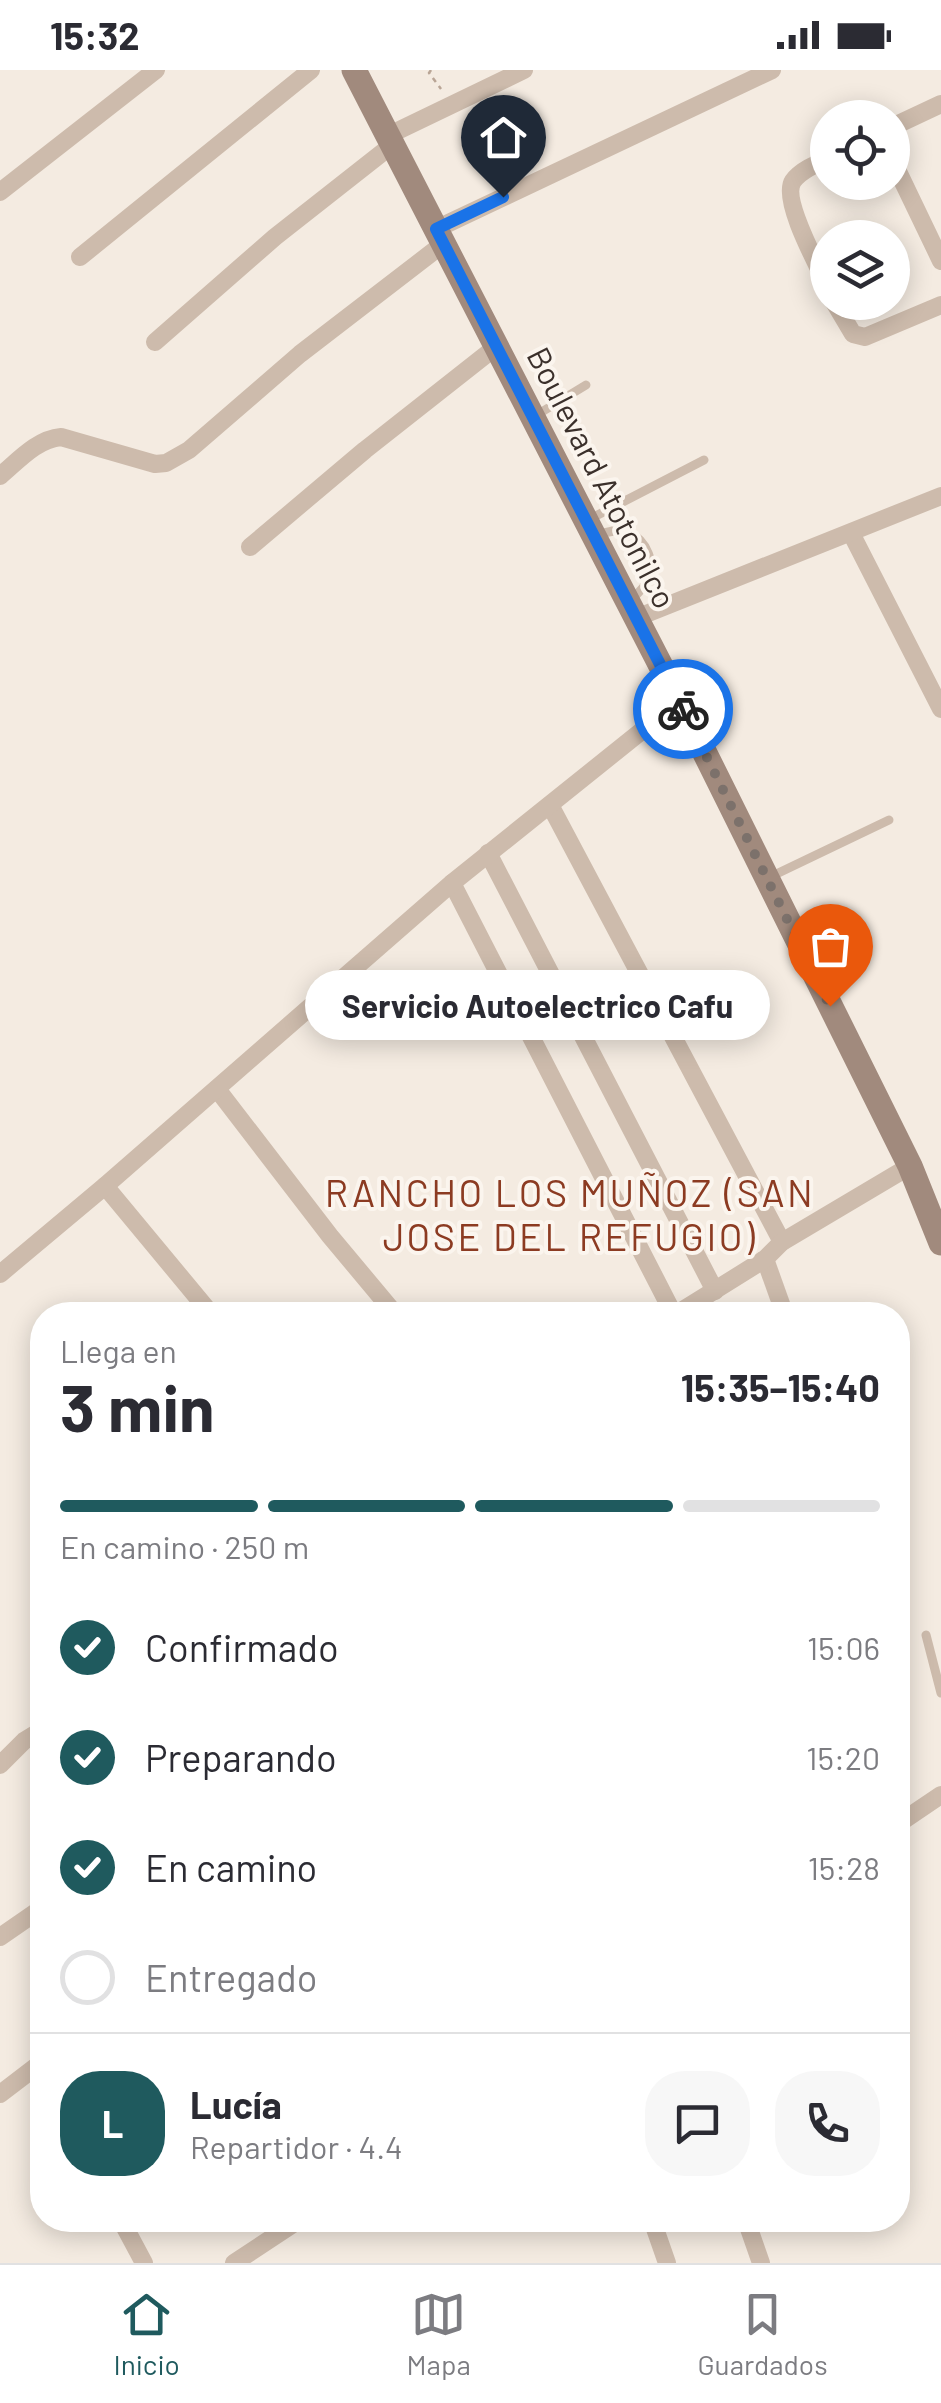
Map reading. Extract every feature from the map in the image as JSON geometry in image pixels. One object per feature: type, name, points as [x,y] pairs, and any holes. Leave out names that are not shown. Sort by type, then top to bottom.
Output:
[{"type":"street","points":[[0,192],[156,70]]},
{"type":"street","points":[[80,256],[311,70]]},
{"type":"street","name":"Boulevard Atotonilco","points":[[354,70],[935,1209],[941,1242]]},
{"type":"street","points":[[156,342],[390,140],[452,104],[524,70]]},
{"type":"street","points":[[0,476],[49,438],[61,437],[156,464],[166,463],[189,450],[440,236],[772,70]]},
{"type":"street","points":[[910,119],[941,104]]},
{"type":"street","points":[[810,169],[797,177],[789,192],[810,246]]},
{"type":"street","points":[[910,196],[941,261]]},
{"type":"street","points":[[910,318],[941,305]]},
{"type":"street","points":[[845,320],[853,334],[866,337],[906,320]]},
{"type":"street","points":[[250,547],[364,450],[497,346]]},
{"type":"street","points":[[632,610],[850,533],[941,496]]},
{"type":"street","points":[[850,533],[941,709]]},
{"type":"street","points":[[0,1274],[452,883],[679,701]]},
{"type":"street","points":[[550,805],[782,1242]]},
{"type":"street","points":[[488,853],[715,1291]]},
{"type":"street","points":[[452,883],[667,1302]]},
{"type":"street","points":[[217,1088],[385,1302]]},
{"type":"street","points":[[696,1302],[765,1259],[782,1242],[910,1166]]},
{"type":"street","points":[[105,1186],[201,1302]]},
{"type":"street","points":[[765,1259],[780,1302]]},
{"type":"street","points":[[0,1765],[30,1737]]},
{"type":"street","points":[[910,1816],[941,1795]]},
{"type":"street","points":[[0,1938],[30,1917]]},
{"type":"street","points":[[0,2094],[30,2071]]},
{"type":"street","points":[[127,2232],[144,2263]]},
{"type":"street","points":[[234,2263],[280,2232]]},
{"type":"street","points":[[656,2232],[667,2263]]},
{"type":"street","points":[[750,2232],[761,2263]]},
{"type":"lane","points":[[533,417],[586,385]]},
{"type":"lane","points":[[589,528],[704,460]]},
{"type":"lane","points":[[589,528],[628,532],[648,552],[652,571],[632,610]]},
{"type":"lane","points":[[766,878],[889,820]]},
{"type":"lane","points":[[926,1635],[941,1693]]},
{"type":"path","points":[[431,70],[452,104]]},
{"type":"way so far","points":[[683,709],[830,1006]]},
{"type":"place","name":"Servicio Autoelectrico Cafu","points":[[830,1006]]},
{"type":"district","name":"RANCHO LOS MUÑOZ (SAN JOSE DEL REFUGIO)","points":[[570,1216]]},
{"type":"route","points":[[503,197],[436,229],[683,709]]}]
